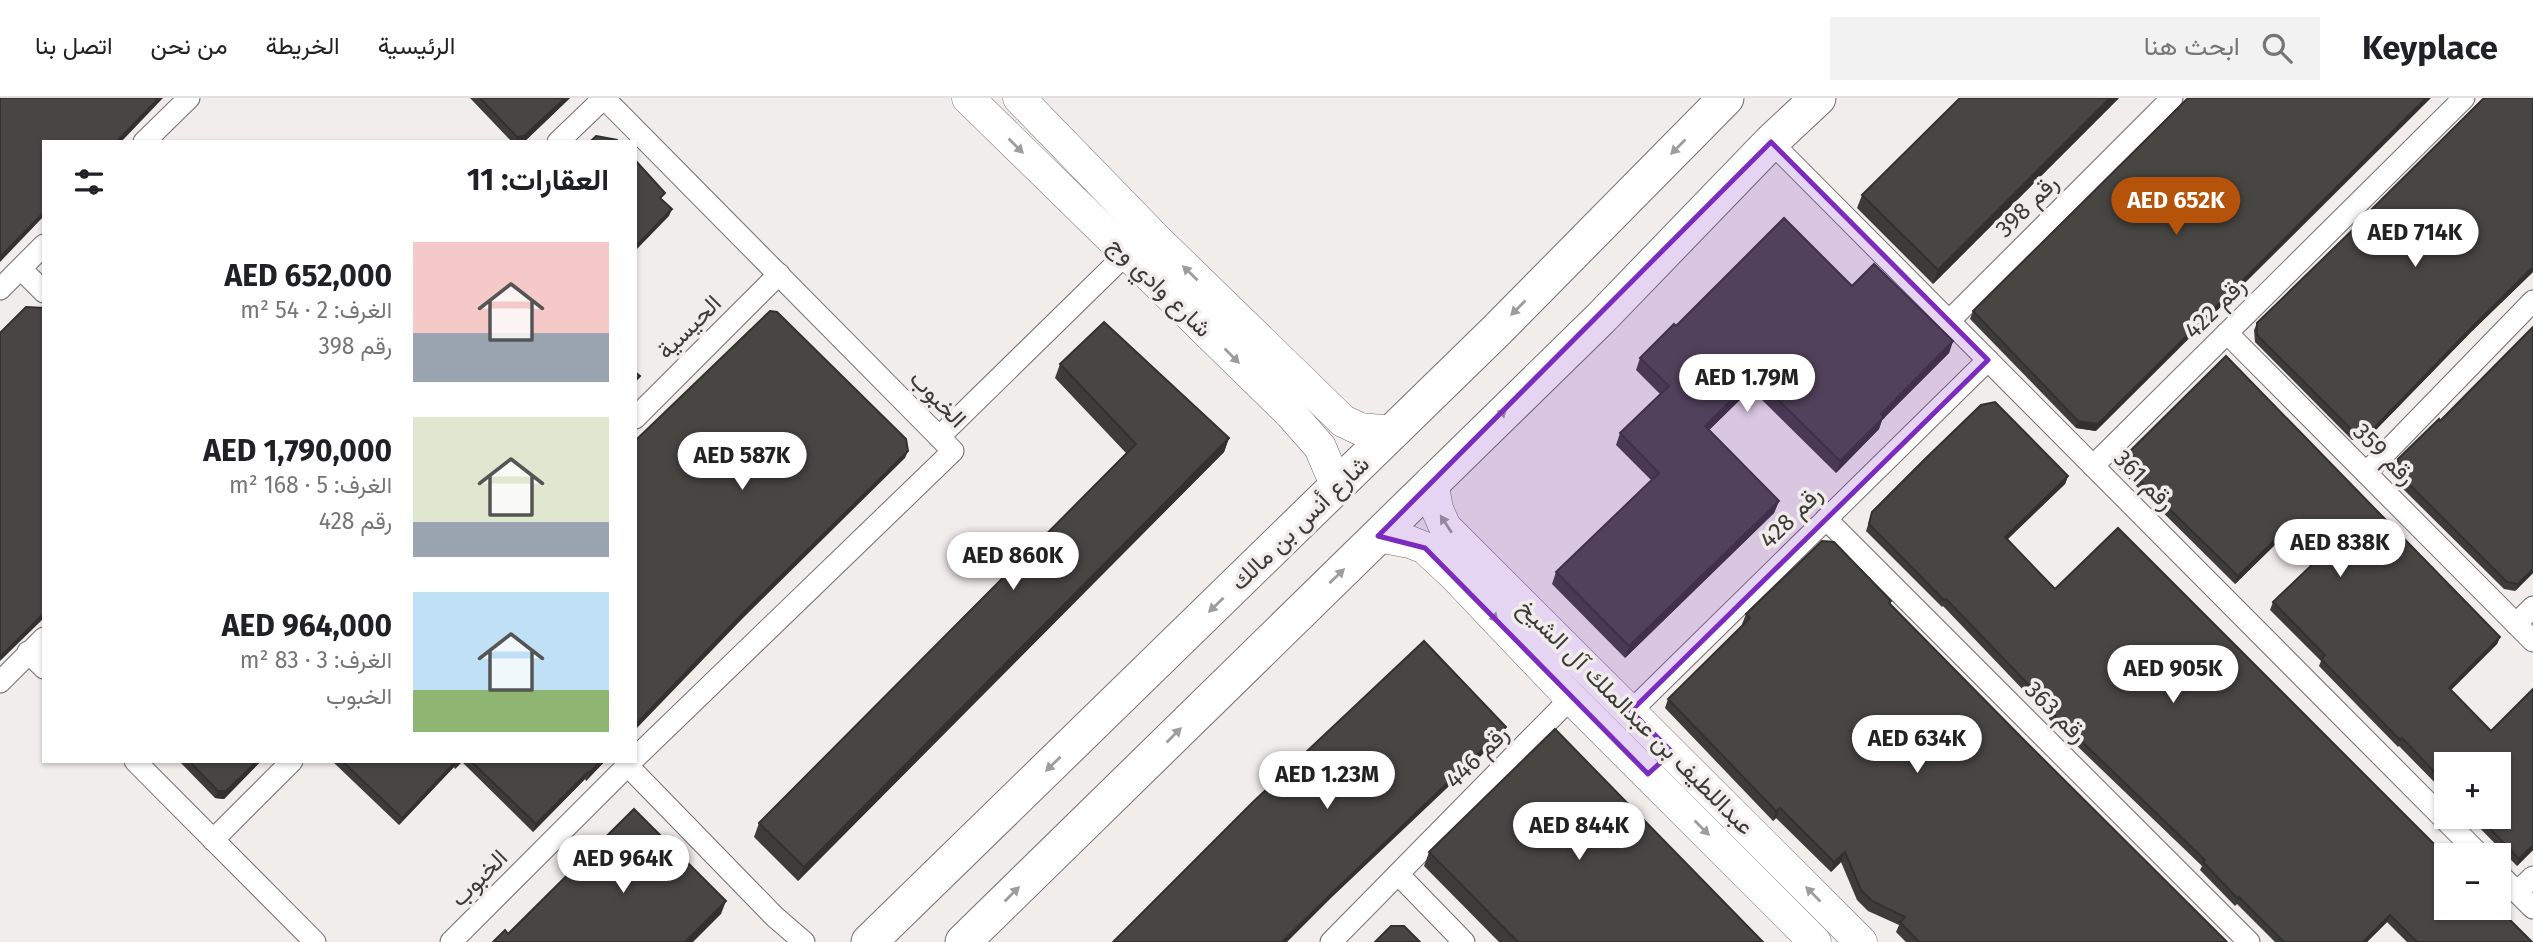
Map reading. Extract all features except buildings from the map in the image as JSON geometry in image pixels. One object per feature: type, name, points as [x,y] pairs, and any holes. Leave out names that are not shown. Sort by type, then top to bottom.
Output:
[{"type":"main road","name":"شارع أنس بن مالك","points":[[869,942],[1338,486],[1726,98]]},
{"type":"main road","points":[[971,940],[1432,481],[1601,318],[1771,142],[1818,98]]},
{"type":"street","points":[[146,140],[188,98]]},
{"type":"street","points":[[560,140],[604,98]]},
{"type":"street","name":"الخبوب","points":[[604,98],[953,452],[637,757]]},
{"type":"street","name":"شارع وادي وج","points":[[968,98],[1291,414],[1320,447],[1338,486]]},
{"type":"street","name":"شارع وادي وج","points":[[1019,98],[1156,239],[1312,392],[1351,426],[1392,432]]},
{"type":"street","name":"رقم 398","points":[[1949,321],[2172,98]]},
{"type":"street","name":"رقم 422","points":[[2093,466],[2465,98]]},
{"type":"street","name":"رقم 361","points":[[1771,142],[2468,843]]},
{"type":"street","points":[[0,289],[42,248]]},
{"type":"street","points":[[939,437],[1126,254]]},
{"type":"street","points":[[21,269],[42,290]]},
{"type":"street","name":"الحيسية","points":[[637,416],[779,274]]},
{"type":"street","points":[[2366,473],[2533,301]]},
{"type":"street","name":"رقم 359","points":[[2227,333],[2533,641]]},
{"type":"street","name":"رقم 428","points":[[1631,711],[1988,360]]},
{"type":"street","points":[[1291,414],[1312,392]]},
{"type":"street","name":"عبداللطيف بن عبدالملك آل الشيخ","points":[[1432,481],[1437,509],[1474,576],[1571,698],[1815,942]]},
{"type":"street","name":"رقم 363","points":[[1826,519],[2249,942]]},
{"type":"street","name":"عبداللطيف بن عبدالملك آل الشيخ","points":[[1378,536],[1410,542],[1474,576],[1631,711],[1861,942]]},
{"type":"street","points":[[2516,624],[2533,607]]},
{"type":"street","points":[[0,681],[36,645],[42,662]]},
{"type":"street","name":"رقم 446","points":[[1331,942],[1571,698]]},
{"type":"street","points":[[1648,774],[1672,752]]},
{"type":"street","points":[[137,763],[315,942]]},
{"type":"street","points":[[212,841],[290,763]]},
{"type":"street","name":"الخبوب","points":[[451,942],[631,763]]},
{"type":"street","points":[[633,763],[775,917],[804,942]]},
{"type":"street","points":[[1398,874],[1464,942]]},
{"type":"street","points":[[2517,892],[2533,877]]},
{"type":"street","points":[[2511,886],[2533,908]]},
{"type":"highlighted area","points":[[1771,142],[1988,360],[1631,711],[1672,752],[1648,774],[1425,548],[1378,536]]}]
